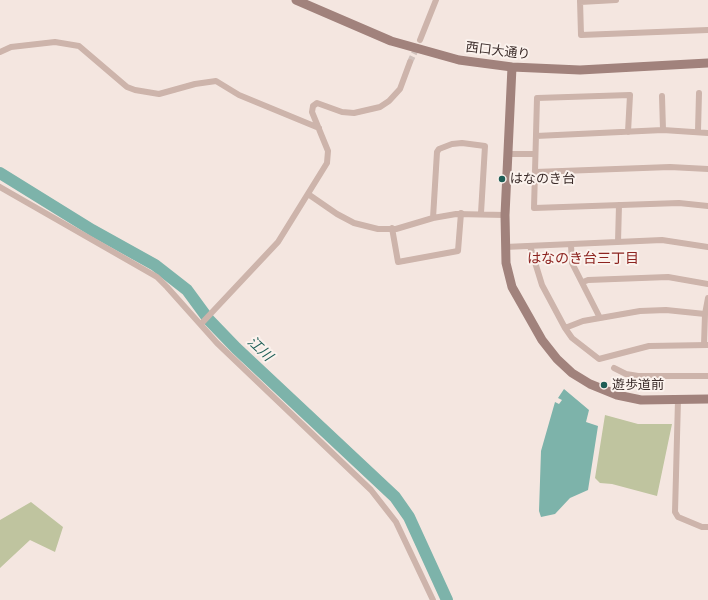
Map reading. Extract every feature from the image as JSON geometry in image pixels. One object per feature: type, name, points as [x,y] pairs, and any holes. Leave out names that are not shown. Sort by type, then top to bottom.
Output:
[{"type":"street","name":"西口大通り","points":[[296,0],[391,41],[458,60],[512,68],[580,70],[708,62]]},
{"type":"street","points":[[420,40],[436,0]]},
{"type":"street","points":[[616,0],[580,1],[580,35],[708,30]]},
{"type":"street","points":[[0,52],[11,47],[55,42],[79,46],[127,87],[135,90],[159,94],[195,84],[216,81],[239,95],[319,128]]},
{"type":"street","points":[[201,324],[278,242],[327,163],[328,151],[312,112],[313,106],[317,103],[342,112],[360,112],[380,108],[400,89],[410,62]]},
{"type":"street","points":[[512,68],[505,247],[506,263],[512,287],[542,340],[557,359],[572,373],[595,387],[624,397],[641,400],[708,399]]},
{"type":"street","points":[[698,132],[699,93]]},
{"type":"street","points":[[628,132],[630,95],[537,98],[534,208],[679,203],[708,206]]},
{"type":"street","points":[[662,96],[663,130]]},
{"type":"street","points":[[536,136],[663,130],[708,133]]},
{"type":"street","points":[[433,218],[437,152],[439,149],[462,142],[485,146],[481,213]]},
{"type":"street","points":[[509,154],[535,154]]},
{"type":"street","points":[[535,172],[670,167],[708,169]]},
{"type":"street","points":[[0,187],[157,277],[217,343],[371,490],[396,522],[433,600]]},
{"type":"street","points":[[308,194],[337,214],[354,223],[378,229],[396,229],[433,218],[461,213],[506,215]]},
{"type":"street","points":[[618,242],[619,205]]},
{"type":"street","points":[[392,228],[398,262],[458,251],[461,213]]},
{"type":"street","points":[[505,247],[662,240],[708,247]]},
{"type":"street","points":[[571,245],[572,263],[600,318]]},
{"type":"street","points":[[530,246],[542,285],[565,328],[572,338],[599,358],[649,346],[706,345],[705,314],[708,298]]},
{"type":"street","points":[[583,282],[588,280],[668,277],[708,284]]},
{"type":"street","points":[[565,328],[619,314],[653,311],[686,311],[705,314]]},
{"type":"street","points":[[614,368],[638,376],[708,376]]},
{"type":"street","points":[[678,400],[676,514],[678,517],[702,527],[708,527]]},
{"type":"green space","points":[[605,415],[638,424],[672,424],[657,496],[612,484],[600,483],[595,478]]},
{"type":"green space","points":[[31,502],[63,527],[55,552],[30,540],[0,568],[0,520]]},
{"type":"water","points":[[564,389],[589,410],[586,422],[598,426],[588,490],[570,498],[555,514],[541,517],[539,511],[541,451],[555,402],[559,404],[562,400],[558,398]]},
{"type":"waterway","name":"江川","points":[[0,173],[92,230],[155,265],[187,290],[209,320],[236,348],[395,497],[409,517],[447,600]]},
{"type":"tunnel","points":[[410,62],[418,45]]},
{"type":"place","name":"はなのき台","points":[[502,179]]},
{"type":"place","name":"遊歩道前","points":[[604,385]]},
{"type":"district","name":"はなのき台三丁目","points":[[583,259]]}]
